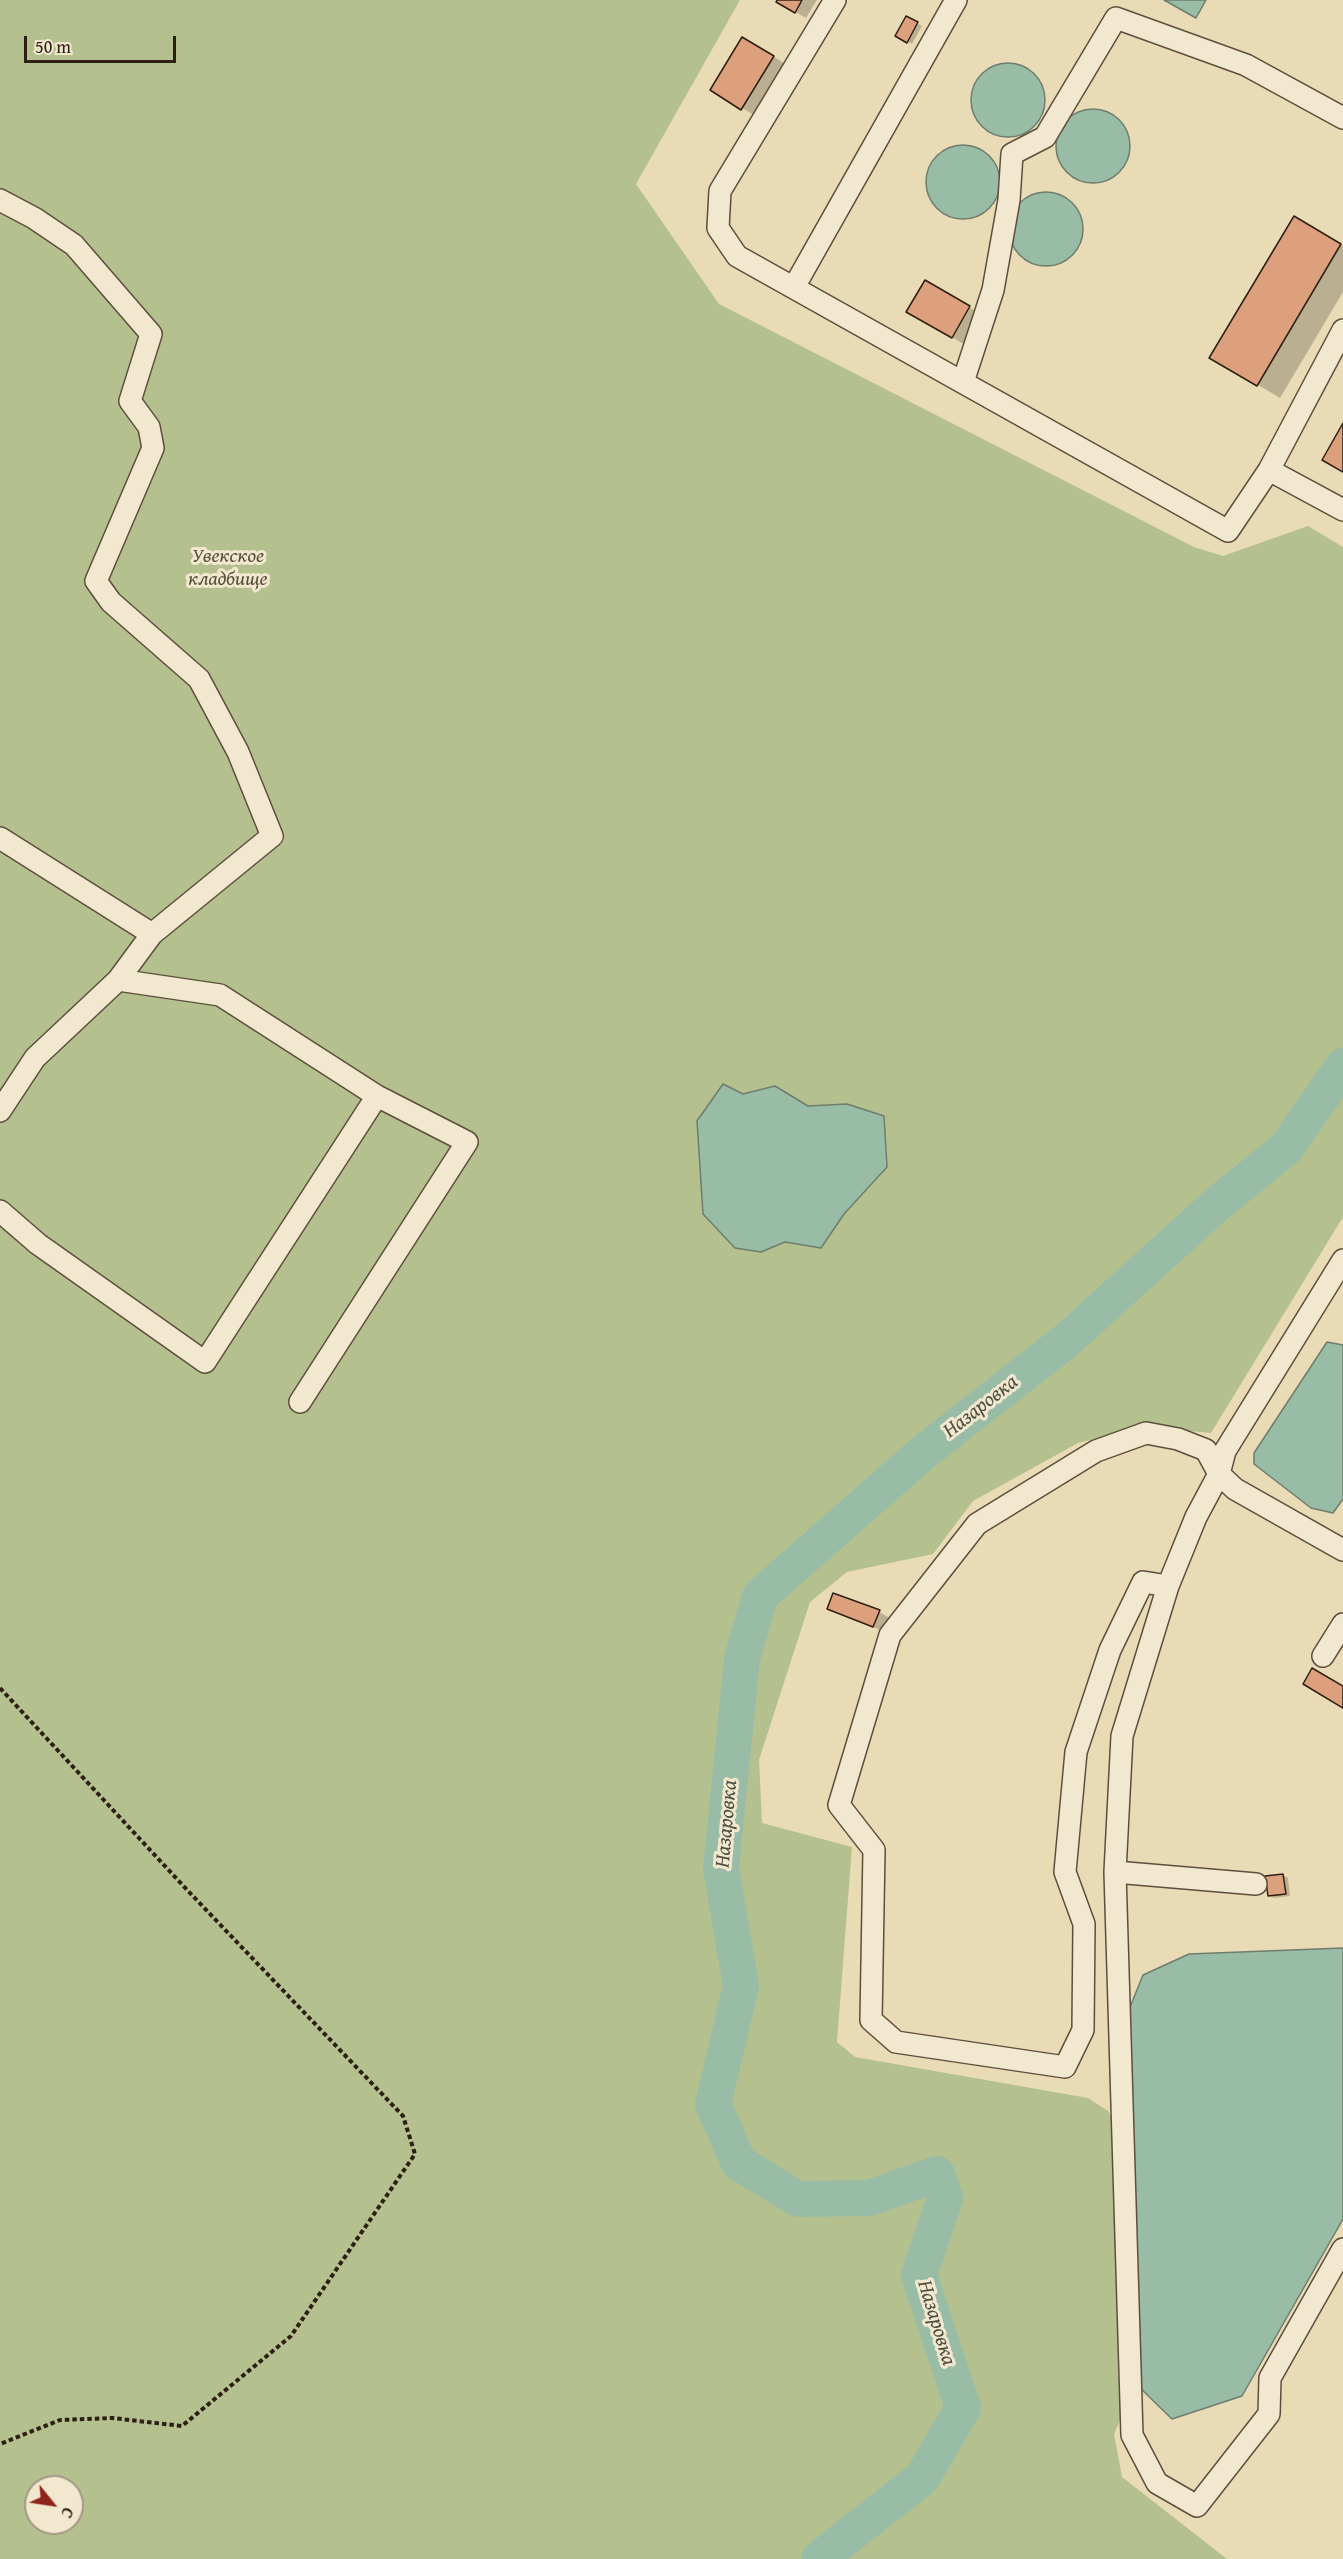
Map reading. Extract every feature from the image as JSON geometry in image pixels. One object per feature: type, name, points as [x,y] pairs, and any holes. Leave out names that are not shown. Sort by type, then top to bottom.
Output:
[{"type":"lane","points":[[835,0],[720,191],[718,228],[737,256],[1228,531],[1269,470],[1343,330]]},
{"type":"lane","points":[[794,287],[956,0]]},
{"type":"lane","points":[[963,382],[993,290],[1009,200],[1012,154],[1045,137],[1116,18],[1246,65],[1343,118]]},
{"type":"lane","points":[[0,200],[34,218],[74,245],[152,334],[130,401],[149,427],[153,448],[96,580],[111,602],[199,679],[238,752],[272,836],[152,934],[118,980],[35,1058],[0,1111]]},
{"type":"lane","points":[[1269,470],[1343,510]]},
{"type":"lane","points":[[0,838],[152,934]]},
{"type":"lane","points":[[118,980],[220,994],[377,1095],[467,1142],[300,1402]]},
{"type":"lane","points":[[0,1211],[38,1244],[205,1362],[377,1095]]},
{"type":"lane","points":[[1343,1260],[1225,1451],[1218,1474],[1196,1516],[1168,1586],[1122,1736],[1115,1872],[1132,2435],[1157,2483],[1197,2506],[1269,2414],[1270,2378],[1343,2249]]},
{"type":"lane","points":[[1168,1586],[1143,1582],[1110,1650],[1076,1752],[1065,1872],[1084,1924],[1083,2030],[1065,2067],[896,2042],[871,2020],[874,1850],[839,1805],[890,1635],[977,1524],[1096,1451],[1146,1433],[1178,1440],[1206,1450],[1218,1474],[1235,1489],[1343,1550]]},
{"type":"lane","points":[[1323,1656],[1343,1624]]},
{"type":"lane","points":[[1115,1872],[1256,1884]]},
{"type":"path","points":[[0,1688],[190,1893],[403,2116],[415,2154],[291,2336],[182,2426],[112,2418],[60,2420],[0,2444]]},
{"type":"green space","name":"Увекское кладбище","points":[[0,0],[740,0],[636,184],[719,304],[1194,547],[1223,556],[1308,526],[1343,547],[1343,1217],[1211,1433],[1146,1427],[1078,1443],[973,1501],[933,1554],[847,1572],[810,1602],[759,1760],[762,1823],[852,1847],[837,2042],[855,2057],[1088,2098],[1108,2111],[1122,2132],[1118,2366],[1121,2418],[1114,2434],[1122,2477],[1227,2559],[0,2559]],"holes":[[[775,1086],[808,1106],[847,1104],[887,1167],[844,1214],[821,1248],[785,1242],[761,1252],[743,1094]]]},
{"type":"shaded area","points":[[1164,0],[1206,0],[1196,18]]},
{"type":"shaded area","points":[[1008,63],[1029,69],[1039,79],[1045,100],[1039,121],[1029,131],[1008,137],[987,131],[977,121],[971,100],[977,79],[987,69]]},
{"type":"shaded area","points":[[1093,109],[1114,115],[1124,125],[1130,146],[1124,167],[1114,177],[1093,183],[1072,177],[1062,167],[1056,146],[1062,125],[1072,115]]},
{"type":"shaded area","points":[[963,145],[984,151],[994,161],[1000,182],[994,203],[984,213],[963,219],[942,213],[932,203],[926,182],[932,161],[942,151]]},
{"type":"shaded area","points":[[1046,192],[1060,195],[1072,203],[1080,215],[1083,229],[1080,243],[1072,255],[1060,263],[1046,266],[1032,263],[1020,255],[1012,243],[1009,229],[1012,215],[1020,203],[1032,195]]},
{"type":"shaded area","points":[[723,1084],[743,1094],[775,1086],[808,1106],[847,1104],[884,1116],[887,1167],[844,1214],[821,1248],[785,1242],[761,1252],[735,1248],[703,1214],[697,1121]]},
{"type":"shaded area","points":[[1327,1342],[1343,1345],[1343,1499],[1333,1513],[1311,1508],[1254,1464],[1254,1453]]},
{"type":"shaded area","points":[[1343,1948],[1343,2219],[1242,2396],[1172,2419],[1137,2385],[1124,2022],[1143,1975],[1189,1954]]},
{"type":"building","points":[[777,0],[802,0],[795,13],[776,2]]},
{"type":"building","points":[[906,16],[918,22],[907,43],[895,36]]},
{"type":"building","points":[[742,37],[774,56],[741,110],[710,90]]},
{"type":"building","points":[[1294,216],[1341,244],[1257,386],[1209,358]]},
{"type":"building","points":[[925,280],[970,306],[952,338],[906,312]]},
{"type":"building","points":[[1343,423],[1343,472],[1322,460]]},
{"type":"building","points":[[833,1593],[880,1610],[873,1627],[827,1609]]},
{"type":"building","points":[[1312,1668],[1343,1686],[1343,1708],[1303,1684]]},
{"type":"building","points":[[1283,1874],[1286,1894],[1268,1896],[1265,1876]]},
{"type":"waterway","name":"Назаровка","points":[[819,2559],[922,2478],[963,2408],[919,2275],[945,2198],[937,2174],[869,2198],[798,2199],[739,2163],[713,2104],[741,1986],[721,1868],[742,1659],[760,1596],[925,1451],[1067,1340],[1216,1205],[1286,1148],[1343,1066]]}]
